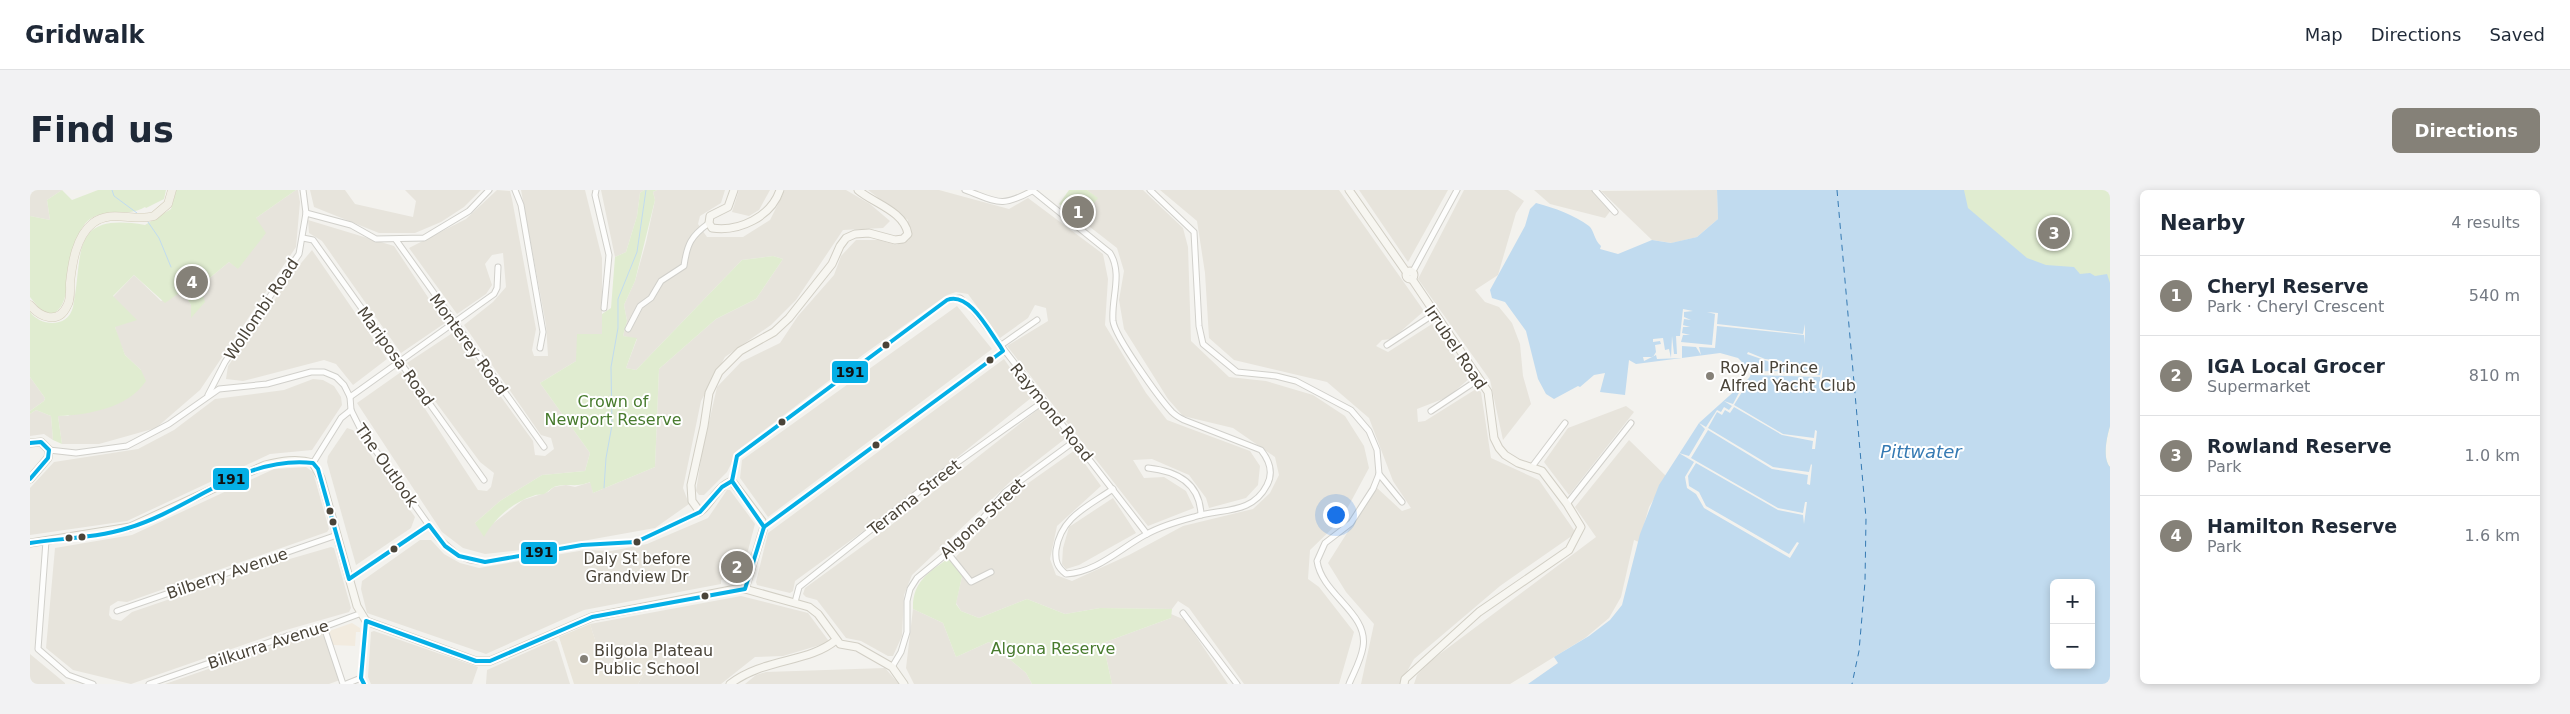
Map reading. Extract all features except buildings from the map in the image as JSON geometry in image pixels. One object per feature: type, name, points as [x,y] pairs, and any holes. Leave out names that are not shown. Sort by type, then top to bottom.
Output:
[{"type":"main road","points":[[30,305],[42,316],[52,317],[61,314],[68,305],[77,251],[90,226],[98,220],[112,216],[154,216],[168,204],[172,190]]},
{"type":"street","name":"Wollombi Road","points":[[207,395],[225,362],[299,254],[306,213],[303,190]]},
{"type":"street","points":[[306,213],[351,226],[376,239],[424,238],[441,230],[469,211],[489,190]]},
{"type":"street","points":[[515,190],[520,205],[542,332],[540,348]]},
{"type":"street","points":[[596,190],[595,195],[609,255],[604,308]]},
{"type":"street","points":[[628,329],[640,306],[651,298],[661,281],[684,266],[686,251],[693,234],[708,223],[710,216],[715,212],[728,207],[734,190]]},
{"type":"street","points":[[708,223],[712,228],[719,229],[754,220],[766,212],[780,190]]},
{"type":"street","points":[[764,526],[732,481],[721,487],[708,506],[700,512],[692,501],[691,485],[709,393],[719,372],[740,350],[774,332],[789,318],[832,264],[846,238],[855,234],[869,233],[895,240],[903,239],[908,234],[906,226],[887,208],[858,190]]},
{"type":"street","points":[[965,190],[998,202],[1011,202],[1032,190],[1110,253],[1116,263],[1117,275],[1113,298],[1114,324],[1129,352],[1174,414],[1184,420],[1250,444],[1261,450],[1266,456],[1270,468],[1270,480],[1259,497],[1246,507],[1227,512],[1201,515],[1147,534],[1102,563],[1078,573],[1066,574],[1060,570],[1056,558],[1059,536],[1063,526],[1113,489]]},
{"type":"street","points":[[1150,190],[1193,230],[1196,246],[1199,332],[1203,344],[1237,372],[1276,376],[1296,381],[1352,410],[1369,431],[1379,459],[1379,474],[1373,489],[1351,523],[1325,543],[1316,561],[1321,576],[1331,591],[1362,627],[1363,646],[1349,684]]},
{"type":"street","name":"Irrubel Road","points":[[1349,190],[1410,275],[1434,314],[1488,392],[1494,438],[1499,448],[1505,456],[1542,471],[1568,504],[1581,527],[1569,550],[1479,612],[1406,679],[1404,684]]},
{"type":"street","points":[[1410,275],[1457,190]]},
{"type":"street","points":[[1595,190],[1616,212]]},
{"type":"street","name":"Mariposa Road","points":[[303,238],[312,240],[484,480]]},
{"type":"street","name":"Monterey Road","points":[[396,240],[544,447]]},
{"type":"street","points":[[30,443],[41,442],[49,450],[76,453],[127,446],[169,424],[207,395],[219,389],[267,384],[311,372],[324,372],[336,377],[350,397],[494,294],[497,288],[498,267]]},
{"type":"street","name":"Raymond Road","points":[[732,481],[737,456],[835,382],[954,297],[960,298],[970,307],[1076,440],[1147,534]]},
{"type":"street","points":[[1386,345],[1434,314]]},
{"type":"street","points":[[1000,346],[1037,320]]},
{"type":"street","points":[[745,589],[764,526],[1004,351]]},
{"type":"street","points":[[1431,411],[1478,380]]},
{"type":"street","name":"The Outlook","points":[[350,397],[351,410],[362,430],[445,546],[459,556],[485,562],[582,545],[636,542],[700,512]]},
{"type":"street","name":"Terama Street","points":[[795,602],[800,587],[941,474],[1044,401]]},
{"type":"street","points":[[313,463],[342,418],[351,410]]},
{"type":"street","points":[[1531,468],[1565,422]]},
{"type":"street","points":[[1568,504],[1631,423]]},
{"type":"street","name":"Algona Street","points":[[892,667],[902,652],[907,632],[907,601],[910,589],[924,570],[967,537],[1006,492],[1076,440]]},
{"type":"street","points":[[30,478],[48,458],[49,450]]},
{"type":"street","points":[[30,543],[130,527],[271,463],[299,460],[313,463],[321,478],[360,614],[366,621],[476,661],[490,662],[544,636],[592,617],[736,589],[745,589],[809,607],[818,614],[836,640],[843,645],[856,647],[892,667],[904,684]]},
{"type":"street","points":[[1148,468],[1174,473],[1186,480],[1197,497],[1201,515]]},
{"type":"street","points":[[1379,474],[1402,502]]},
{"type":"street","points":[[349,579],[429,525]]},
{"type":"street","name":"Bilberry Avenue","points":[[117,611],[337,535]]},
{"type":"street","points":[[46,541],[38,640],[39,651],[64,673],[77,680],[93,684]]},
{"type":"street","points":[[947,552],[971,582],[991,572]]},
{"type":"street","points":[[1183,613],[1237,684]]},
{"type":"street","name":"Bilkurra Avenue","points":[[149,684],[288,636],[324,627],[360,614]]},
{"type":"street","points":[[364,684],[361,678],[366,621]]},
{"type":"street","points":[[324,627],[343,684]]},
{"type":"street","points":[[30,637],[38,640]]},
{"type":"street","points":[[730,684],[748,671],[819,650],[836,640]]},
{"type":"street","points":[[346,684],[361,678]]},
{"type":"shaded area","points":[[30,190],[62,190],[47,200],[50,220],[30,216]]},
{"type":"shaded area","points":[[298,190],[300,202],[296,247],[200,390],[156,428],[99,444],[62,444],[58,416],[68,416],[141,370],[125,355],[118,338],[115,327],[113,297],[134,275],[161,301],[182,290],[191,305],[191,317],[200,286],[229,262],[238,268],[256,218]]},
{"type":"shaded area","points":[[310,190],[345,190],[355,204],[413,217],[416,201],[405,190],[481,190],[464,207],[441,222],[415,233],[379,233],[314,207]]},
{"type":"shaded area","points":[[497,190],[510,191],[512,199],[536,329],[532,350],[534,356],[548,356],[546,325],[521,190],[585,190],[602,258],[602,334],[576,361],[540,383],[590,453],[585,471],[542,475],[500,501],[475,523],[491,525],[523,500],[548,492],[554,487],[566,485],[575,487],[591,482],[593,493],[655,467],[659,369],[716,319],[756,299],[783,259],[773,256],[742,260],[636,370],[626,368],[637,339],[623,336],[627,321],[624,305],[635,281],[646,242],[655,200],[653,192],[657,190],[725,190],[721,203],[700,216],[698,224],[707,237],[743,237],[770,220],[785,190],[846,190],[870,204],[890,221],[883,228],[843,230],[796,300],[771,325],[725,357],[701,401],[683,488],[689,504],[655,528],[549,547],[485,554],[463,548],[442,532],[357,403],[401,372],[478,490],[487,491],[491,487],[494,473],[480,462],[407,363],[454,332],[533,441],[535,455],[545,456],[554,449],[551,438],[541,435],[464,325],[493,302],[506,287],[503,253],[492,255],[485,264],[492,285],[486,294],[457,314],[409,248],[466,219]]},
{"type":"shaded area","points":[[601,190],[644,190],[640,193],[637,216],[626,252],[615,257]]},
{"type":"shaded area","points":[[739,190],[770,190],[759,210],[749,216],[732,212]]},
{"type":"shaded area","points":[[868,190],[939,190],[1009,209],[1028,198],[1103,254],[1108,279],[1105,325],[1146,393],[1167,420],[1250,451],[1260,466],[1258,485],[1246,498],[1209,508],[1206,498],[1189,475],[1152,459],[1133,460],[1144,478],[1164,477],[1186,491],[1194,508],[1148,526],[1007,346],[1048,321],[1046,308],[1035,305],[1028,318],[1000,338],[968,294],[956,292],[947,295],[864,354],[738,450],[727,472],[704,495],[699,495],[696,491],[702,453],[717,387],[741,362],[780,343],[798,316],[834,275],[841,256],[856,240],[879,240],[896,245],[909,240],[908,220]]},
{"type":"shaded area","points":[[1087,190],[1143,190],[1183,228],[1188,247],[1191,341],[1229,377],[1266,381],[1313,395],[1345,416],[1364,446],[1369,468],[1341,520],[1310,550],[1308,579],[1319,587],[1354,632],[1339,684],[1244,684],[1189,608],[1178,601],[1172,609],[1100,608],[1065,614],[1027,599],[979,618],[961,611],[956,603],[963,572],[954,559],[1013,494],[1075,450],[1101,486],[1057,526],[1050,559],[1056,575],[1072,581],[1129,555],[1183,526],[1253,509],[1270,493],[1279,475],[1275,457],[1233,428],[1183,416],[1168,399],[1124,329],[1119,300],[1124,271],[1117,248],[1081,220],[1097,198]]},
{"type":"shaded area","points":[[1160,190],[1339,190],[1424,311],[1392,339],[1382,340],[1376,346],[1388,352],[1432,324],[1470,378],[1448,397],[1417,409],[1418,422],[1425,421],[1476,389],[1481,392],[1491,458],[1539,480],[1576,533],[1500,586],[1414,659],[1400,684],[1361,684],[1374,624],[1346,592],[1328,563],[1376,487],[1402,511],[1411,508],[1393,481],[1369,418],[1327,382],[1234,360],[1209,338],[1205,273],[1197,221]]},
{"type":"shaded area","points":[[1359,190],[1448,190],[1408,262]]},
{"type":"shaded area","points":[[1464,190],[1508,190],[1524,201],[1516,213],[1498,275],[1475,290],[1485,302],[1499,307],[1512,323],[1520,344],[1523,376],[1531,404],[1503,440],[1490,380],[1418,279]]},
{"type":"shaded area","points":[[1534,190],[1591,190],[1611,210],[1605,218],[1550,204]]},
{"type":"shaded area","points":[[1717,190],[1718,219],[1697,237],[1672,243],[1652,240],[1601,191]]},
{"type":"shaded area","points":[[308,220],[394,246],[445,323],[401,353],[322,241],[309,233]]},
{"type":"shaded area","points":[[312,250],[387,359],[353,385],[336,364],[324,360],[243,381],[226,379],[228,366],[297,268]]},
{"type":"shaded area","points":[[957,306],[992,349],[768,517],[740,478],[742,460]]},
{"type":"shaded area","points":[[1004,359],[1031,398],[887,514],[795,581],[793,591],[790,593],[757,585],[756,582],[768,533]]},
{"type":"shaded area","points":[[30,377],[45,398],[44,401],[30,411]]},
{"type":"shaded area","points":[[313,379],[323,380],[334,386],[341,397],[342,405],[312,450],[270,454],[127,521],[30,535],[30,488],[54,462],[138,449],[174,430],[215,399],[284,390]]},
{"type":"shaded area","points":[[1626,406],[1634,412],[1569,495],[1544,462],[1568,428]]},
{"type":"shaded area","points":[[1041,407],[1066,438],[1011,481],[912,575],[904,595],[902,636],[893,656],[888,656],[861,641],[846,638],[817,600],[806,597],[803,594],[805,588],[890,526]]},
{"type":"shaded area","points":[[36,410],[51,416],[53,440],[44,434],[30,436],[30,414]]},
{"type":"shaded area","points":[[347,428],[353,430],[415,517],[411,528],[356,565],[327,462],[328,456]]},
{"type":"shaded area","points":[[1629,440],[1667,477],[1649,507],[1639,542],[1634,540],[1621,597],[1609,618],[1585,638],[1510,684],[1414,684],[1417,675],[1429,662],[1596,537],[1575,507]]},
{"type":"shaded area","points":[[306,467],[313,472],[329,529],[327,532],[127,602],[118,601],[110,606],[109,615],[112,619],[121,621],[132,612],[269,565],[331,547],[334,548],[351,608],[349,612],[286,630],[131,684],[73,670],[46,648],[55,548],[132,535],[274,469]]},
{"type":"shaded area","points":[[727,490],[730,490],[755,524],[740,581],[730,582],[729,578],[721,580],[721,584],[584,610],[486,654],[367,613],[361,589],[362,581],[420,540],[431,540],[444,554],[460,563],[479,568],[585,550],[611,551],[647,544],[708,518]]},
{"type":"shaded area","points":[[1113,498],[1136,533],[1079,565],[1066,569],[1062,564],[1063,548],[1069,527]]},
{"type":"shaded area","points":[[741,596],[808,613],[828,640],[827,643],[783,656],[755,657],[721,684],[638,684],[657,652],[604,668],[590,624]]},
{"type":"shaded area","points":[[913,609],[943,623],[956,657],[989,642],[1026,673],[1032,684],[914,684],[906,668]]},
{"type":"shaded area","points":[[1171,614],[1185,620],[1228,684],[1112,684],[1103,643],[1171,618]]},
{"type":"shaded area","points":[[352,623],[360,628],[360,632],[356,632],[355,646],[333,645],[329,631]]},
{"type":"shaded area","name":"Bilgola Plateau Public School","points":[[590,624],[604,668],[657,651],[638,684],[574,684],[559,637]]},
{"type":"shaded area","points":[[374,631],[478,667],[472,684],[371,684],[368,677],[371,632]]},
{"type":"shaded area","points":[[325,632],[340,680],[329,684],[165,684],[289,641]]},
{"type":"shaded area","points":[[554,640],[557,642],[570,684],[486,684],[487,670]]},
{"type":"shaded area","points":[[30,654],[65,683],[65,684],[30,684]]},
{"type":"shaded area","points":[[885,668],[899,684],[745,684],[756,675],[766,672]]},
{"type":"green space","points":[[62,190],[72,200],[98,190],[166,190],[164,199],[146,208],[137,211],[103,214],[88,220],[80,232],[73,250],[69,264],[65,298],[58,310],[53,314],[46,313],[39,308],[30,297],[30,216],[50,220],[47,200]]},
{"type":"green space","points":[[176,190],[296,190],[256,218],[266,233],[238,269],[229,262],[200,286],[205,302],[191,318],[191,305],[182,291],[165,303],[134,275],[113,296],[137,320],[115,327],[125,355],[141,370],[146,381],[129,398],[118,404],[94,412],[58,416],[62,444],[53,440],[51,416],[36,410],[30,414],[30,411],[44,401],[45,398],[30,377],[30,312],[47,323],[60,322],[66,319],[73,307],[80,254],[84,241],[91,231],[103,225],[120,223],[145,225],[171,209]]},
{"type":"green space","name":"Crown of Newport Reserve","points":[[644,190],[657,190],[653,192],[655,200],[635,281],[624,305],[627,321],[623,336],[637,338],[626,368],[636,370],[742,260],[773,256],[783,259],[756,299],[716,319],[659,369],[655,467],[593,493],[590,482],[580,485],[562,485],[544,494],[535,495],[511,507],[488,530],[484,537],[475,523],[500,501],[542,475],[585,471],[590,453],[540,383],[576,361],[577,334],[602,334],[602,314],[611,308],[615,257],[626,252],[637,216],[640,193]]},
{"type":"green space","points":[[1069,190],[1087,190],[1098,198],[1081,220],[1059,204]]},
{"type":"green space","points":[[1931,190],[2110,190],[2110,426],[2106,458],[2110,467],[2110,500]]},
{"type":"green space","name":"Algona Reserve","points":[[949,558],[963,572],[956,604],[961,611],[979,618],[1027,599],[1065,614],[1100,608],[1172,609],[1171,618],[1103,643],[1112,684],[1032,684],[1026,673],[989,642],[956,657],[943,623],[913,609],[915,592],[923,579]]},
{"type":"water","name":"Pittwater","points":[[1717,190],[1964,190],[1968,208],[2027,258],[2046,265],[2074,267],[2080,274],[2090,273],[2095,276],[2107,274],[2110,283],[2110,426],[2106,458],[2110,467],[2110,684],[1528,684],[1558,663],[1554,657],[1589,636],[1610,620],[1622,605],[1640,534],[1659,485],[1699,423],[1749,378],[1752,372],[1738,358],[1720,353],[1636,364],[1629,360],[1625,395],[1600,392],[1605,373],[1594,375],[1580,387],[1578,386],[1554,399],[1546,394],[1538,379],[1526,331],[1505,302],[1492,298],[1490,290],[1525,226],[1530,209],[1536,203],[1577,218],[1591,228],[1601,246],[1600,249],[1618,254],[1652,240],[1671,243],[1697,237],[1718,219]]},
{"type":"pier","points":[[1683,309],[1693,311],[1684,312],[1684,317],[1691,320],[1684,319],[1683,325],[1690,327],[1683,327],[1682,333],[1690,335],[1683,335],[1681,342],[1712,345],[1715,314],[1707,312],[1718,313],[1717,324],[1803,334],[1805,324],[1805,344],[1804,335],[1717,326],[1715,348],[1699,347],[1701,355],[1696,347],[1682,346],[1682,358],[1657,359],[1656,355],[1653,356],[1656,352],[1655,345],[1661,344],[1660,341],[1653,342],[1653,339],[1663,338],[1665,350],[1669,349],[1671,358],[1672,336],[1674,354],[1677,354],[1676,336],[1680,336]]},
{"type":"pier","points":[[1748,352],[1765,359],[1782,361],[1782,363],[1773,363],[1773,371],[1820,375],[1823,365],[1821,385],[1820,377],[1751,375],[1752,372],[1770,371],[1771,365],[1770,362],[1747,354]]},
{"type":"pier","points":[[1643,357],[1652,357],[1644,361]]},
{"type":"pier","points":[[1742,387],[1745,387],[1734,405],[1783,434],[1814,438],[1815,430],[1817,431],[1815,449],[1812,449],[1813,441],[1782,435],[1734,407],[1730,413],[1725,410],[1722,415],[1717,412],[1708,428],[1773,467],[1809,472],[1811,464],[1810,485],[1807,484],[1808,475],[1772,469],[1708,430],[1691,458],[1778,508],[1803,513],[1805,502],[1807,502],[1804,524],[1803,515],[1778,510],[1696,463],[1688,476],[1689,486],[1699,492],[1706,506],[1789,554],[1797,542],[1799,543],[1790,558],[1704,508],[1696,494],[1687,488],[1685,477],[1694,462],[1679,453],[1689,456],[1705,429],[1699,423],[1706,427],[1717,410],[1721,412],[1724,407],[1729,410],[1732,406],[1724,401],[1733,404]]},
{"type":"waterway","points":[[112,190],[114,196],[137,213]]},
{"type":"waterway","points":[[604,488],[606,458],[612,425],[611,367],[618,328],[618,299],[637,252],[646,190]]},
{"type":"waterway","points":[[148,222],[159,238],[171,267]]},
{"type":"ferry route","points":[[1837,190],[1866,518],[1865,582],[1859,651],[1852,684]]},
{"type":"transit line","name":"191","points":[[732,481],[737,456],[947,300],[963,301],[984,322],[1003,351],[764,527]]},
{"type":"transit line","name":"191","points":[[30,443],[41,442],[49,450],[48,458],[30,479]]},
{"type":"transit line","name":"191","points":[[30,543],[92,536],[128,528],[174,509],[241,475],[264,467],[288,463],[313,463],[318,469],[349,579],[429,525],[445,546],[459,556],[485,562],[582,545],[636,542],[700,512],[722,487],[732,481]]},
{"type":"transit line","name":"191","points":[[364,684],[361,678],[366,621],[476,661],[490,661],[592,617],[745,589],[764,527],[732,481]]},
{"type":"place","name":"Cheryl Reserve","points":[[1078,212]]},
{"type":"place","name":"Rowland Reserve","points":[[2054,233]]},
{"type":"place","name":"Hamilton Reserve","points":[[192,282]]},
{"type":"place","name":"Royal Prince Alfred Yacht Club","points":[[1710,376]]},
{"type":"place","name":"Daly St before Grandview Dr","points":[[637,542]]},
{"type":"place","name":"IGA Local Grocer","points":[[737,567]]},
{"type":"place","name":"Bilgola Plateau Public School","points":[[584,659]]}]
